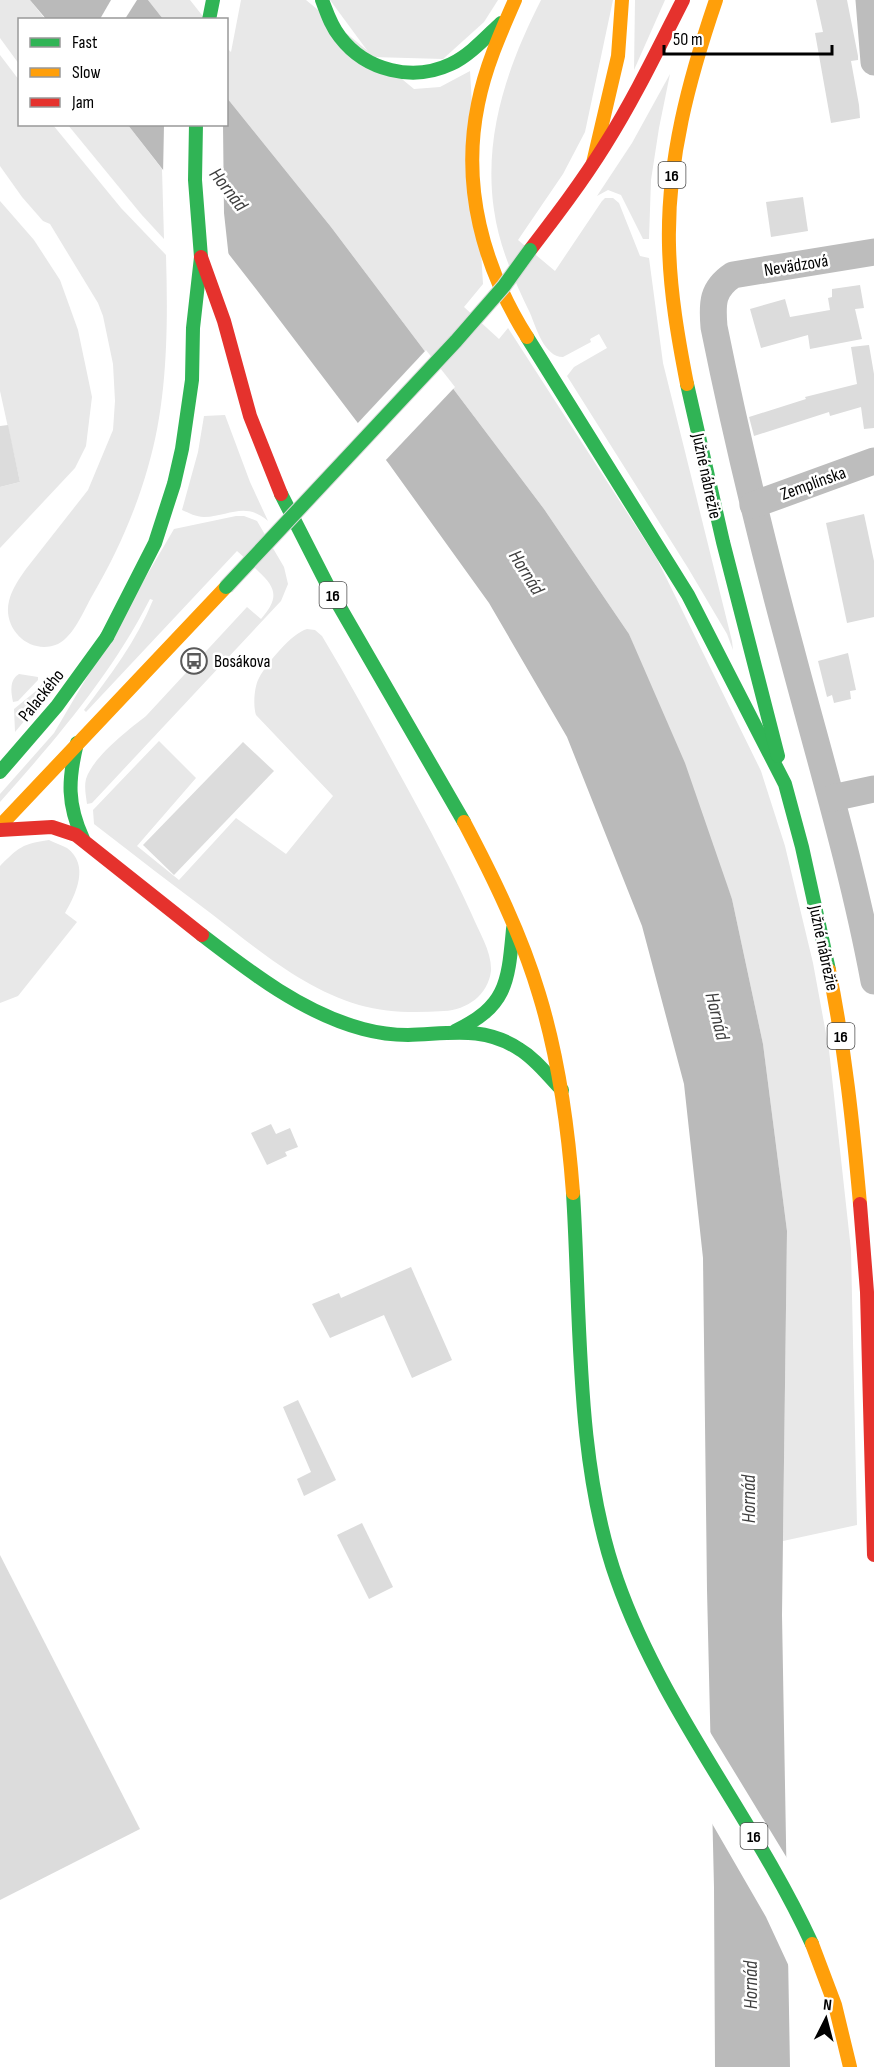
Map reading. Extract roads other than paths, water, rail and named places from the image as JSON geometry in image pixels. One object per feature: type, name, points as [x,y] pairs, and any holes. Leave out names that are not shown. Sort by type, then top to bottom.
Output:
[{"type":"main road","points":[[209,18],[213,0]]},
{"type":"main road","points":[[321,0],[329,21],[348,47],[369,64],[393,72],[424,72],[451,64],[471,51],[506,18]]},
{"type":"main road","points":[[515,0],[492,53],[481,86],[471,146],[470,183],[476,215],[495,277],[535,352],[688,595],[785,784]]},
{"type":"main road","points":[[593,164],[614,76],[620,37],[622,0]]},
{"type":"main road","points":[[0,828],[77,743],[456,341],[504,286],[615,130],[683,0]]},
{"type":"main road","name":"Južné nábrežie","points":[[716,0],[700,44],[682,113],[671,188],[669,247],[674,313],[711,498],[802,847],[840,1025],[852,1108],[867,1292],[874,1555]]},
{"type":"main road","name":"16","points":[[196,126],[195,180],[201,257],[225,325],[249,413],[270,472],[327,585],[452,800],[482,857],[513,924],[540,997],[562,1090],[574,1207],[585,1404],[596,1496],[609,1556],[641,1638],[665,1688],[800,1918],[836,2007],[850,2067]]},
{"type":"main road","name":"Palackého","points":[[0,772],[57,706],[106,637],[143,570],[166,513],[188,418],[192,380],[193,328],[201,257]]},
{"type":"main road","points":[[77,743],[68,787],[69,804],[83,840]]},
{"type":"main road","points":[[0,828],[54,828],[83,840],[256,974],[317,1011],[355,1026],[384,1033],[405,1035],[455,1031],[494,1038],[519,1048],[536,1062],[562,1090]]},
{"type":"main road","points":[[455,1031],[481,1018],[500,997],[509,965],[513,924]]},
{"type":"street","points":[[869,0],[874,62]]},
{"type":"street","name":"Nevädzová","points":[[753,505],[714,327],[714,298],[721,285],[733,275],[874,252]]},
{"type":"street","name":"Zemplínska","points":[[753,505],[874,461]]},
{"type":"street","points":[[753,505],[832,798],[874,981]]},
{"type":"street","points":[[832,798],[874,789]]},
{"type":"water","points":[[30,0],[148,0],[162,18],[45,18]]},
{"type":"water","name":"Hornád","points":[[228,99],[331,227],[544,509],[629,634],[685,763],[732,899],[763,1044],[787,1231],[782,1615],[790,2067],[715,2067],[703,1258],[684,1084],[642,926],[567,737],[489,603],[389,464],[129,126],[228,126]]},
{"type":"place","name":"Bosákova","points":[[194,661]]}]
